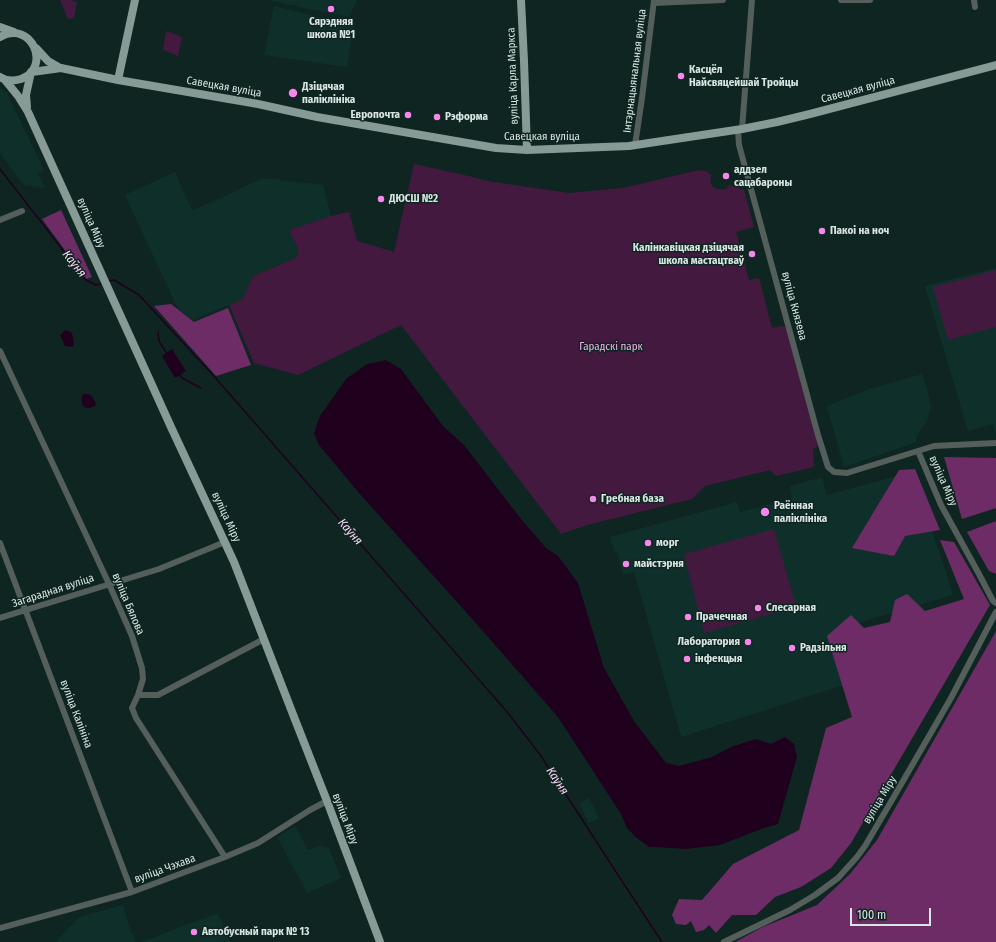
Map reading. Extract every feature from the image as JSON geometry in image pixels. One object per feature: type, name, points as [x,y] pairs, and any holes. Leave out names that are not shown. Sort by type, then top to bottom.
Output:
[{"type":"main road","points":[[118,80],[135,0]]},
{"type":"main road","name":"вуліца Карла Маркса","points":[[520,0],[527,150]]},
{"type":"main road","name":"Савецкая вуліца","points":[[0,27],[27,37],[48,61],[61,68],[118,80],[258,104],[317,117],[496,148],[527,150],[635,145],[740,130],[790,119],[996,65]]},
{"type":"main road","points":[[0,37],[5,34],[16,33]]},
{"type":"main road","name":"вуліца Міру","points":[[28,112],[26,95],[31,72],[36,63],[37,57],[34,46]]},
{"type":"main road","name":"Савецкая вуліца","points":[[2,78],[19,80],[31,72],[61,68]]},
{"type":"main road","name":"вуліца Міру","points":[[2,78],[18,96],[28,112],[234,562],[380,942]]},
{"type":"street","points":[[654,2],[723,0]]},
{"type":"street","name":"вуліца Князева","points":[[752,0],[739,145],[828,467],[834,472],[847,473],[918,451]]},
{"type":"street","points":[[841,0],[870,0]]},
{"type":"street","name":"Інтэрнацыянальная вуліца","points":[[635,145],[654,2]]},
{"type":"street","points":[[0,220],[22,211]]},
{"type":"street","name":"вуліца Бялова","points":[[0,351],[132,636],[142,668],[143,679],[132,708],[136,718],[225,857]]},
{"type":"street","points":[[918,451],[934,446],[996,443]]},
{"type":"street","name":"вуліца Міру","points":[[918,451],[941,505],[993,601],[996,603]]},
{"type":"street","name":"Загарадная вуліца","points":[[0,618],[159,569],[225,542]]},
{"type":"street","name":"вуліца Калініна","points":[[0,543],[132,892]]},
{"type":"street","name":"вуліца Міру","points":[[724,942],[790,910],[815,895],[838,878],[857,857],[865,846],[951,698],[996,612]]},
{"type":"street","points":[[138,695],[158,695],[264,640]]},
{"type":"street","name":"вуліца Чэхава","points":[[0,928],[132,892],[225,857],[258,843],[327,801]]},
{"type":"shaded area","name":"Сярэдняя школа №1","points":[[267,0],[357,0],[349,17]]},
{"type":"shaded area","points":[[274,6],[354,26],[347,67],[264,55]]},
{"type":"shaded area","points":[[0,88],[7,93],[44,170],[38,173],[45,188],[24,185],[0,153]]},
{"type":"shaded area","points":[[175,172],[192,210],[263,178],[323,185],[331,216],[289,230],[299,251],[296,258],[253,276],[243,299],[193,320],[178,309],[125,195]]},
{"type":"shaded area","points":[[61,210],[92,277],[86,279],[42,219]]},
{"type":"shaded area","points":[[996,268],[996,432],[993,424],[968,431],[925,286]]},
{"type":"shaded area","points":[[171,304],[194,322],[228,308],[251,365],[216,376],[154,306]]},
{"type":"shaded area","points":[[66,330],[72,333],[74,343],[73,347],[65,346],[60,335]]},
{"type":"shaded area","points":[[172,349],[186,371],[175,378],[162,356]]},
{"type":"shaded area","points":[[386,360],[401,369],[443,426],[464,445],[521,519],[546,548],[558,556],[578,583],[604,668],[634,721],[666,763],[679,766],[712,757],[731,747],[756,739],[771,744],[785,737],[794,744],[797,757],[778,824],[720,845],[686,849],[649,847],[627,828],[621,814],[558,717],[359,493],[319,445],[314,433],[320,416],[346,379],[367,364]]},
{"type":"shaded area","points":[[922,374],[931,408],[927,421],[916,437],[917,442],[844,467],[827,406],[870,389]]},
{"type":"shaded area","points":[[84,394],[92,396],[96,403],[95,406],[89,408],[84,407],[82,403],[82,396]]},
{"type":"shaded area","points":[[944,457],[996,458],[996,508],[962,519]]},
{"type":"shaded area","points":[[915,469],[940,530],[905,536],[894,556],[852,548],[899,470]]},
{"type":"shaded area","points":[[911,472],[953,595],[854,624],[869,677],[681,737],[634,572],[623,575],[618,556],[610,537],[737,502],[740,512],[792,498],[790,486],[822,477],[827,495]]},
{"type":"shaded area","points":[[996,521],[996,574],[989,571],[967,532]]},
{"type":"shaded area","points":[[940,540],[954,542],[990,605],[851,843],[831,868],[801,887],[775,897],[756,915],[732,915],[716,933],[709,925],[704,930],[696,932],[691,921],[686,925],[676,924],[672,915],[679,899],[702,900],[733,864],[799,830],[826,728],[852,717],[827,636],[851,615],[864,628],[890,622],[895,600],[907,594],[925,611],[964,599]]},
{"type":"shaded area","points":[[996,631],[996,942],[735,942],[763,927],[817,905],[850,874],[877,840]]},
{"type":"shaded area","points":[[589,798],[599,818],[589,823],[579,803]]},
{"type":"shaded area","points":[[295,826],[308,850],[320,846],[329,848],[341,878],[307,893],[277,837]]},
{"type":"shaded area","points":[[123,905],[135,942],[56,942],[79,917]]},
{"type":"shaded area","points":[[218,913],[230,942],[141,942]]},
{"type":"green space","points":[[60,0],[77,2],[74,18],[68,19]]},
{"type":"green space","points":[[166,31],[182,37],[178,56],[163,50]]},
{"type":"green space","name":"Гарадскі парк","points":[[414,164],[487,181],[569,193],[623,188],[699,170],[706,171],[711,175],[711,183],[715,188],[726,189],[729,185],[744,190],[754,227],[736,232],[749,280],[759,278],[772,328],[781,326],[786,327],[788,332],[818,446],[813,449],[814,467],[776,476],[770,470],[705,486],[692,499],[587,525],[561,534],[401,325],[298,375],[254,363],[229,305],[243,299],[253,276],[296,258],[299,251],[289,230],[331,216],[349,212],[357,241],[394,252]]},
{"type":"green space","points":[[996,270],[996,327],[948,340],[933,287]]},
{"type":"green space","points":[[774,529],[796,607],[704,633],[684,554]]},
{"type":"waterway","name":"Каўня","points":[[0,169],[86,280],[96,285],[103,283]]},
{"type":"waterway","name":"Каўня","points":[[109,281],[114,280],[139,295],[213,375],[508,713],[541,756],[662,942]]},
{"type":"waterway","points":[[158,332],[159,341],[167,354]]},
{"type":"waterway","points":[[179,374],[182,378],[201,388]]},
{"type":"place","name":"Сярэдняя школа №1","points":[[331,9]]},
{"type":"place","name":"Касцёл Найсвяцейшай Тройцы","points":[[681,76]]},
{"type":"place","name":"Дзіцячая паліклініка","points":[[293,93]]},
{"type":"place","name":"Европочта","points":[[408,115]]},
{"type":"place","name":"Рэформа","points":[[437,117]]},
{"type":"place","name":"аддзел сацабароны","points":[[726,176]]},
{"type":"place","name":"ДЮСШ №2","points":[[381,199]]},
{"type":"place","name":"Пакоі на ноч","points":[[822,231]]},
{"type":"place","name":"Калінкавіцкая дзіцячая школа мастацтваў","points":[[752,254]]},
{"type":"place","name":"Гребная база","points":[[593,499]]},
{"type":"place","name":"Раённая паліклініка","points":[[765,512]]},
{"type":"place","name":"морг","points":[[648,543]]},
{"type":"place","name":"майстэрня","points":[[626,564]]},
{"type":"place","name":"Слесарная","points":[[758,608]]},
{"type":"place","name":"Прачечная","points":[[688,617]]},
{"type":"place","name":"Лаборатория","points":[[748,642]]},
{"type":"place","name":"Радзільня","points":[[792,648]]},
{"type":"place","name":"інфекцыя","points":[[687,659]]},
{"type":"place","name":"Автобусный парк № 13","points":[[194,932]]}]
